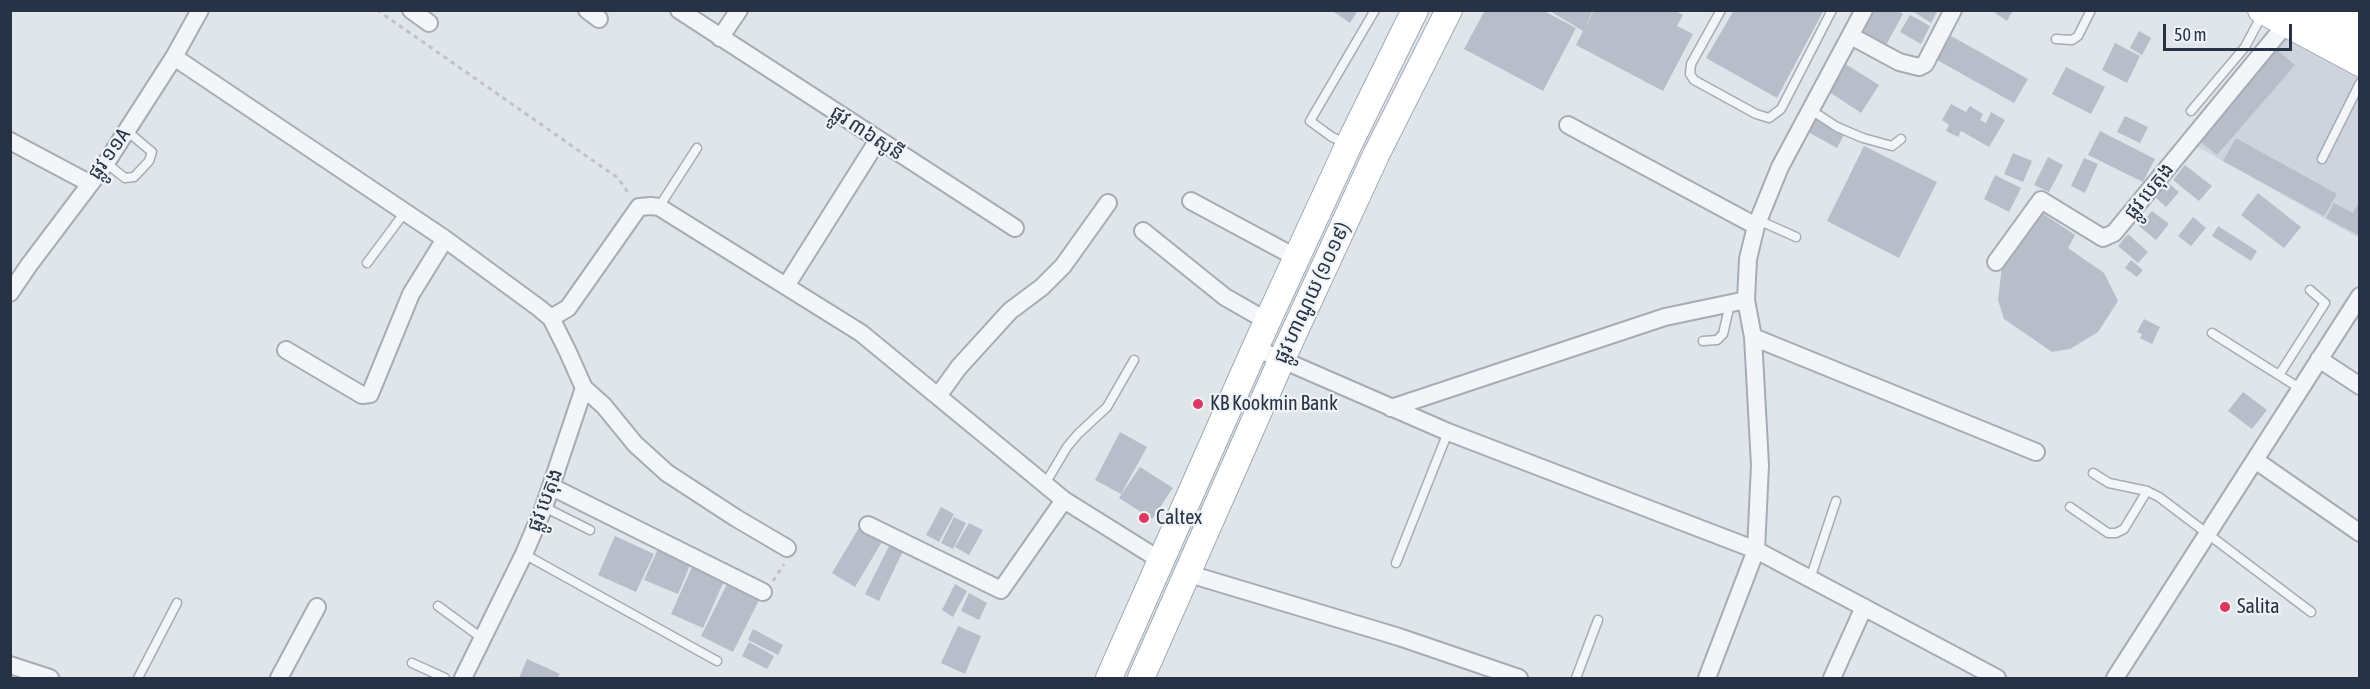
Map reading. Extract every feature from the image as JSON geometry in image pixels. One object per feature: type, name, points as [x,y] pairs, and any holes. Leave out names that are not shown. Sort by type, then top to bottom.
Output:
[{"type":"highway","points":[[2352,10],[2360,14]]},
{"type":"highway","points":[[2302,17],[2360,40]]},
{"type":"main road","name":"ផ្លូវ ហាណូយ (១០១៩)","points":[[1108,678],[1267,321],[1349,144],[1415,10]]},
{"type":"main road","name":"ផ្លូវ ហាណូយ (១០១៩)","points":[[1141,678],[1281,361],[1376,155],[1449,10]]},
{"type":"main road","points":[[2262,11],[2302,17],[2360,63]]},
{"type":"street","name":"ផ្លូវ ១១A","points":[[10,293],[106,163],[174,57],[200,10]]},
{"type":"street","points":[[411,10],[429,23]]},
{"type":"street","name":"ផ្លូវ ៣៦សូនី","points":[[679,10],[1015,228]]},
{"type":"street","points":[[720,38],[739,10]]},
{"type":"street","points":[[1707,678],[1756,550],[1760,465],[1753,338],[1738,302],[1748,259],[1757,223],[1780,167],[1864,10]]},
{"type":"street","points":[[1851,36],[1899,62],[1919,67],[1925,64],[1953,10]]},
{"type":"street","name":"ផ្លូវ បេតុង","points":[[1996,262],[2041,200],[2103,238],[2114,233],[2302,17]]},
{"type":"street","points":[[174,57],[445,238],[551,318],[584,388],[604,406],[635,444],[667,473],[787,548]]},
{"type":"street","points":[[1568,125],[1757,223]]},
{"type":"street","points":[[786,286],[878,140]]},
{"type":"street","points":[[10,141],[89,183]]},
{"type":"street","points":[[1191,201],[1297,258]]},
{"type":"street","points":[[939,396],[959,367],[1010,311],[1042,287],[1063,266],[1108,203]]},
{"type":"street","points":[[551,318],[568,308],[639,207],[659,207],[861,333],[1064,500],[1160,560]]},
{"type":"street","points":[[1143,231],[1225,297],[1267,321]]},
{"type":"street","points":[[286,350],[362,395],[370,394],[411,294],[445,238]]},
{"type":"street","points":[[2115,678],[2360,296]]},
{"type":"street","points":[[1391,408],[1665,317],[1738,302]]},
{"type":"street","points":[[1753,338],[2037,452]]},
{"type":"street","points":[[1255,348],[1448,432],[1756,550],[1997,678]]},
{"type":"street","points":[[2319,359],[2360,386]]},
{"type":"street","name":"ផ្លូវ បេតុង","points":[[464,678],[524,554],[544,507],[584,388]]},
{"type":"street","points":[[2255,460],[2360,533]]},
{"type":"street","points":[[552,487],[763,592]]},
{"type":"street","points":[[868,525],[1001,590],[1064,500]]},
{"type":"street","points":[[1186,573],[1398,637],[1519,678]]},
{"type":"street","points":[[279,678],[317,607]]},
{"type":"street","points":[[1832,678],[1864,607]]},
{"type":"street","points":[[10,665],[50,678]]},
{"type":"lane","points":[[1349,144],[1332,137],[1310,122],[1375,10]]},
{"type":"lane","points":[[1721,10],[1691,64],[1690,74],[1694,80],[1756,114],[1769,118],[1781,109],[1832,10]]},
{"type":"lane","points":[[2056,39],[2072,40],[2078,36],[2091,10]]},
{"type":"lane","points":[[2191,111],[2245,46],[2262,11]]},
{"type":"lane","points":[[2322,159],[2360,83]]},
{"type":"lane","points":[[1811,110],[1837,127],[1863,138],[1892,146],[1901,139]]},
{"type":"lane","points":[[106,163],[125,178],[134,177],[149,161],[152,152],[127,131]]},
{"type":"lane","points":[[659,207],[698,148]]},
{"type":"lane","points":[[367,263],[405,212]]},
{"type":"lane","points":[[1757,223],[1796,237]]},
{"type":"lane","points":[[2279,375],[2325,303],[2310,290]]},
{"type":"lane","points":[[1704,341],[1717,340],[1723,334],[1738,302]]},
{"type":"lane","points":[[2212,333],[2301,388]]},
{"type":"lane","points":[[1046,484],[1067,447],[1107,407],[1134,360]]},
{"type":"lane","points":[[1396,563],[1448,432]]},
{"type":"lane","points":[[2093,473],[2109,483],[2147,490],[2208,533],[2311,612]]},
{"type":"lane","points":[[2070,507],[2108,533],[2116,533],[2124,529],[2147,490]]},
{"type":"lane","points":[[1810,579],[1836,501]]},
{"type":"lane","points":[[544,507],[590,530]]},
{"type":"lane","points":[[524,554],[717,661]]},
{"type":"lane","points":[[138,678],[177,603]]},
{"type":"lane","points":[[438,606],[483,639]]},
{"type":"lane","points":[[1576,678],[1598,620]]},
{"type":"lane","points":[[412,663],[445,678]]},
{"type":"path","points":[[377,10],[618,178],[639,207]]},
{"type":"path","points":[[763,592],[768,590],[784,565],[787,548]]},
{"type":"shaded area","points":[[2287,34],[2359,72],[2359,238],[2191,143]]},
{"type":"building","points":[[1331,10],[1358,10],[1350,23]]},
{"type":"building","points":[[1485,10],[1546,10],[1576,28],[1543,91],[1464,49]]},
{"type":"building","points":[[1548,10],[1593,10],[1585,28],[1594,10],[1674,10],[1683,15],[1677,26],[1693,34],[1663,91],[1576,45],[1583,31]]},
{"type":"building","points":[[1734,10],[1824,10],[1777,98],[1706,58]]},
{"type":"building","points":[[1864,10],[1897,10],[1903,14],[1886,45],[1855,28]]},
{"type":"building","points":[[1911,10],[1938,10],[1931,23]]},
{"type":"building","points":[[1991,10],[2013,10],[2007,21]]},
{"type":"building","points":[[1910,15],[1930,26],[1921,44],[1900,32]]},
{"type":"building","points":[[2139,31],[2151,38],[2142,55],[2130,48]]},
{"type":"building","points":[[1951,36],[2028,79],[2014,103],[1937,60]]},
{"type":"building","points":[[2115,43],[2140,56],[2127,83],[2102,70]]},
{"type":"building","points":[[2274,47],[2295,65],[2217,155],[2196,138]]},
{"type":"building","points":[[1842,62],[1879,85],[1861,113],[1825,89]]},
{"type":"building","points":[[2066,67],[2105,87],[2091,114],[2052,94]]},
{"type":"building","points":[[1951,104],[1966,112],[1970,106],[1983,114],[1980,120],[1986,123],[1991,112],[2005,120],[1989,147],[1961,131],[1958,137],[1946,131],[1949,125],[1942,120]]},
{"type":"building","points":[[2125,116],[2148,127],[2140,143],[2117,132]]},
{"type":"building","points":[[1816,118],[1845,133],[1837,148],[1808,132]]},
{"type":"building","points":[[2100,131],[2155,159],[2143,182],[2088,155]]},
{"type":"building","points":[[2236,138],[2337,194],[2324,216],[2223,161]]},
{"type":"building","points":[[1864,146],[1937,182],[1899,258],[1827,221]]},
{"type":"building","points":[[2013,153],[2032,161],[2023,182],[2004,174]]},
{"type":"building","points":[[2048,157],[2063,165],[2049,192],[2034,185]]},
{"type":"building","points":[[2084,158],[2098,164],[2085,193],[2071,186]]},
{"type":"building","points":[[2185,165],[2212,186],[2199,201],[2173,180]]},
{"type":"building","points":[[1995,175],[2021,188],[2009,212],[1984,199]]},
{"type":"building","points":[[2166,181],[2179,192],[2166,207],[2154,196]]},
{"type":"building","points":[[2258,193],[2301,227],[2284,248],[2241,215]]},
{"type":"building","points":[[2360,200],[2358,235],[2326,218],[2334,203],[2353,213]]},
{"type":"building","points":[[2039,211],[2075,235],[2068,248],[2104,273],[2118,301],[2098,332],[2070,349],[2052,352],[2004,319],[1998,300],[2002,266]]},
{"type":"building","points":[[2152,211],[2169,224],[2156,240],[2139,226]]},
{"type":"building","points":[[2193,217],[2206,228],[2191,246],[2178,236]]},
{"type":"building","points":[[2218,226],[2257,251],[2251,261],[2212,236]]},
{"type":"building","points":[[2128,234],[2148,252],[2138,263],[2118,246]]},
{"type":"building","points":[[2131,260],[2143,270],[2137,277],[2125,268]]},
{"type":"building","points":[[2144,319],[2160,327],[2152,344],[2140,338],[2142,334],[2137,332]]},
{"type":"building","points":[[2243,392],[2267,410],[2252,429],[2228,411]]},
{"type":"building","points":[[1120,432],[1147,447],[1121,494],[1095,480]]},
{"type":"building","points":[[1140,467],[1173,488],[1152,519],[1119,498]]},
{"type":"building","points":[[941,507],[954,514],[939,542],[926,535]]},
{"type":"building","points":[[954,517],[966,523],[953,549],[941,543]]},
{"type":"building","points":[[969,523],[983,530],[969,555],[955,547]]},
{"type":"building","points":[[860,526],[883,540],[855,587],[832,573]]},
{"type":"building","points":[[615,536],[654,554],[636,592],[598,575]]},
{"type":"building","points":[[891,542],[904,549],[879,601],[865,594]]},
{"type":"building","points":[[658,549],[691,563],[678,594],[644,580]]},
{"type":"building","points":[[692,567],[724,581],[703,628],[671,614]]},
{"type":"building","points":[[729,580],[761,596],[733,652],[701,636]]},
{"type":"building","points":[[955,584],[967,591],[953,617],[942,610]]},
{"type":"building","points":[[969,593],[987,603],[979,620],[961,611]]},
{"type":"building","points":[[958,626],[981,636],[965,674],[941,663]]},
{"type":"building","points":[[753,629],[783,645],[778,655],[748,640]]},
{"type":"building","points":[[749,642],[774,656],[767,669],[742,656]]},
{"type":"building","points":[[527,659],[560,674],[557,678],[519,678]]},
{"type":"place","name":"KB Kookmin Bank","points":[[1198,404]]},
{"type":"place","name":"Caltex","points":[[1144,518]]},
{"type":"place","name":"Salita","points":[[2225,607]]}]
